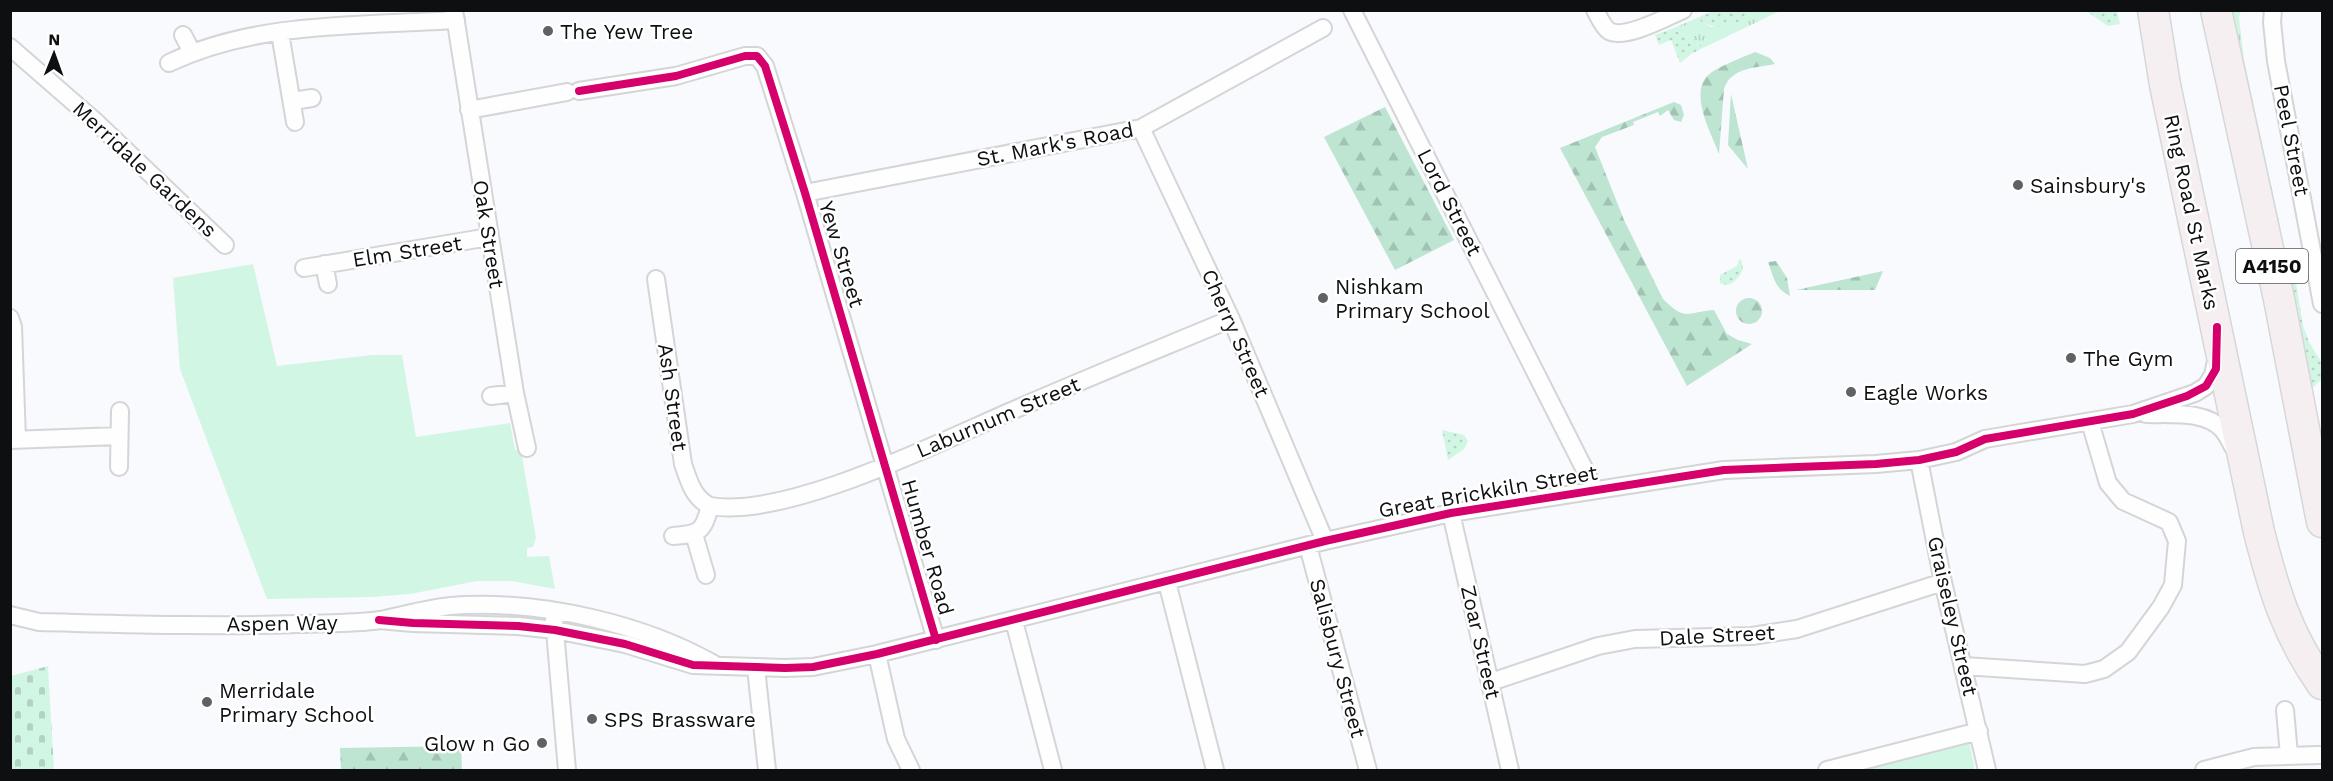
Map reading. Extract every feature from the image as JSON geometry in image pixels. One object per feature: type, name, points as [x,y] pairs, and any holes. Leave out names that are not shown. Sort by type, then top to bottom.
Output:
[{"type":"highway","name":"Ring Road St Marks","points":[[2153,10],[2167,95],[2273,589],[2289,628],[2322,684]]},
{"type":"highway","name":"A4150","points":[[2216,10],[2279,298],[2322,522]]},
{"type":"street","name":"Lord Street","points":[[1352,10],[1595,490]]},
{"type":"street","points":[[1595,10],[1609,30],[1618,33],[1644,27],[1683,10]]},
{"type":"street","name":"Peel Street","points":[[2273,10],[2276,61],[2322,303]]},
{"type":"street","name":"Oak Street","points":[[170,63],[192,52],[241,38],[455,16],[489,237],[515,393],[527,448]]},
{"type":"street","name":"St. Mark's Road","points":[[805,193],[1141,128],[1323,28]]},
{"type":"street","points":[[280,33],[295,122]]},
{"type":"street","points":[[183,35],[192,52]]},
{"type":"street","name":"Merridale Gardens","points":[[10,47],[95,121],[225,245]]},
{"type":"street","name":"Yew Street","points":[[469,110],[573,91],[605,92],[676,76],[745,56],[758,56],[765,66],[805,193],[886,465]]},
{"type":"street","points":[[293,101],[312,98]]},
{"type":"street","name":"Cherry Street","points":[[1141,128],[1231,319],[1317,543]]},
{"type":"street","name":"Elm Street","points":[[304,268],[489,237]]},
{"type":"street","name":"Elm Street","points":[[324,264],[328,284]]},
{"type":"street","name":"Ash Street","points":[[656,279],[683,464],[692,488],[700,501],[710,506]]},
{"type":"street","points":[[10,318],[13,327],[14,440],[119,436]]},
{"type":"street","name":"Laburnum Street","points":[[710,506],[724,509],[782,501],[886,465],[1231,319]]},
{"type":"street","name":"Great Brickkiln Street","points":[[553,612],[603,619],[694,652],[718,666],[813,667],[936,640],[1317,543],[1451,513],[1724,470],[1876,465],[1919,460],[1956,452],[1985,439],[2133,414],[2187,396],[2206,386],[2216,369],[2217,327]]},
{"type":"street","points":[[491,396],[515,393]]},
{"type":"street","points":[[119,467],[120,411]]},
{"type":"street","points":[[2133,414],[2192,416],[2206,419],[2223,431],[2245,467]]},
{"type":"street","points":[[1964,666],[2085,674],[2104,669],[2128,652],[2173,585],[2177,541],[2169,522],[2123,501],[2108,483],[2090,422]]},
{"type":"street","name":"Graiseley Street","points":[[1919,460],[1943,582],[1987,771]]},
{"type":"street","name":"Humber Road","points":[[886,465],[936,640]]},
{"type":"street","points":[[673,536],[694,534],[704,526],[710,506]]},
{"type":"street","name":"Zoar Street","points":[[1451,513],[1510,771]]},
{"type":"street","points":[[694,534],[706,575]]},
{"type":"street","name":"Salisbury Street","points":[[1317,543],[1368,771]]},
{"type":"street","points":[[1167,582],[1215,771]]},
{"type":"street","name":"Dale Street","points":[[1491,682],[1598,646],[1635,639],[1752,636],[1797,629],[1943,582]]},
{"type":"street","name":"Aspen Way","points":[[10,615],[39,622],[298,624],[379,620],[436,607],[465,605],[509,606],[553,612]]},
{"type":"street","points":[[553,612],[567,771]]},
{"type":"street","points":[[379,620],[507,625],[555,630],[625,644],[693,665],[718,666]]},
{"type":"street","points":[[1014,621],[1053,771]]},
{"type":"street","points":[[877,654],[896,739],[911,771]]},
{"type":"street","points":[[756,668],[767,771]]},
{"type":"street","points":[[2285,710],[2289,755]]},
{"type":"street","points":[[1827,771],[1979,731]]},
{"type":"street","points":[[2204,771],[2254,757],[2320,755]]},
{"type":"green space","points":[[1715,10],[1756,11],[1743,20],[1719,26],[1704,23],[1697,18]]},
{"type":"green space","points":[[1756,11],[1780,11],[1703,48],[1696,40],[1671,29],[1697,18],[1711,27]]},
{"type":"green space","points":[[2086,11],[2117,11],[2120,24],[2108,26]]},
{"type":"green space","points":[[2226,11],[2241,11],[2239,17],[2244,60],[2280,226],[2272,227]]},
{"type":"green space","points":[[1671,29],[1696,40],[1703,48],[1680,63],[1671,40],[1659,45],[1655,35]]},
{"type":"green space","points":[[1755,52],[1770,58],[1775,64],[1738,72],[1727,82],[1724,89],[1719,154],[1706,123],[1701,89],[1712,72]]},
{"type":"green space","points":[[1731,94],[1748,169],[1728,145]]},
{"type":"green space","points":[[1674,102],[1681,105],[1684,115],[1681,122],[1674,120],[1668,110],[1660,116],[1658,112],[1633,122],[1634,125],[1602,137],[1595,147],[1624,220],[1663,299],[1682,313],[1714,310],[1727,334],[1752,344],[1687,386],[1560,148]]},
{"type":"green space","points":[[1385,107],[1454,240],[1395,270],[1324,137]]},
{"type":"green space","points":[[1741,259],[1743,269],[1737,279],[1728,285],[1720,283],[1720,275],[1737,266]]},
{"type":"green space","points":[[1776,261],[1787,278],[1790,296],[1781,290],[1774,278],[1768,262]]},
{"type":"green space","points":[[253,264],[277,366],[372,355],[402,355],[416,437],[510,423],[515,450],[521,450],[536,538],[533,547],[527,548],[527,557],[549,556],[555,589],[512,581],[477,581],[410,594],[267,599],[180,369],[173,278]]},
{"type":"green space","points":[[1883,271],[1875,290],[1796,290]]},
{"type":"green space","points":[[2294,271],[2303,325],[2309,342],[2322,363],[2322,379],[2312,388],[2308,398],[2282,274]]},
{"type":"green space","points":[[1749,298],[1758,302],[1762,311],[1758,320],[1749,324],[1740,320],[1736,311],[1740,302]]},
{"type":"green space","points":[[1442,430],[1464,435],[1468,441],[1464,449],[1448,460]]},
{"type":"green space","points":[[48,666],[54,770],[11,770],[11,676]]},
{"type":"green space","points":[[1969,741],[1975,770],[1853,770]]},
{"type":"green space","points":[[461,746],[462,770],[341,770],[340,748]]},
{"type":"cycle path","points":[[579,91],[676,76],[745,56],[757,56],[765,66],[805,193],[936,640]]},
{"type":"cycle path","points":[[379,620],[518,626],[555,630],[625,644],[693,665],[813,667],[877,654],[1325,541],[1451,513],[1724,470],[1919,460],[1956,452],[1985,439],[2133,414],[2187,396],[2206,386],[2216,369],[2217,327]]},
{"type":"place","name":"The Yew Tree","points":[[548,31]]},
{"type":"place","name":"Sainsbury's","points":[[2018,185]]},
{"type":"place","name":"Nishkam Primary School","points":[[1323,298]]},
{"type":"place","name":"The Gym","points":[[2071,358]]},
{"type":"place","name":"Eagle Works","points":[[1851,392]]},
{"type":"place","name":"Merridale Primary School","points":[[207,702]]},
{"type":"place","name":"SPS Brassware","points":[[592,719]]},
{"type":"place","name":"Glow n Go","points":[[542,743]]}]
